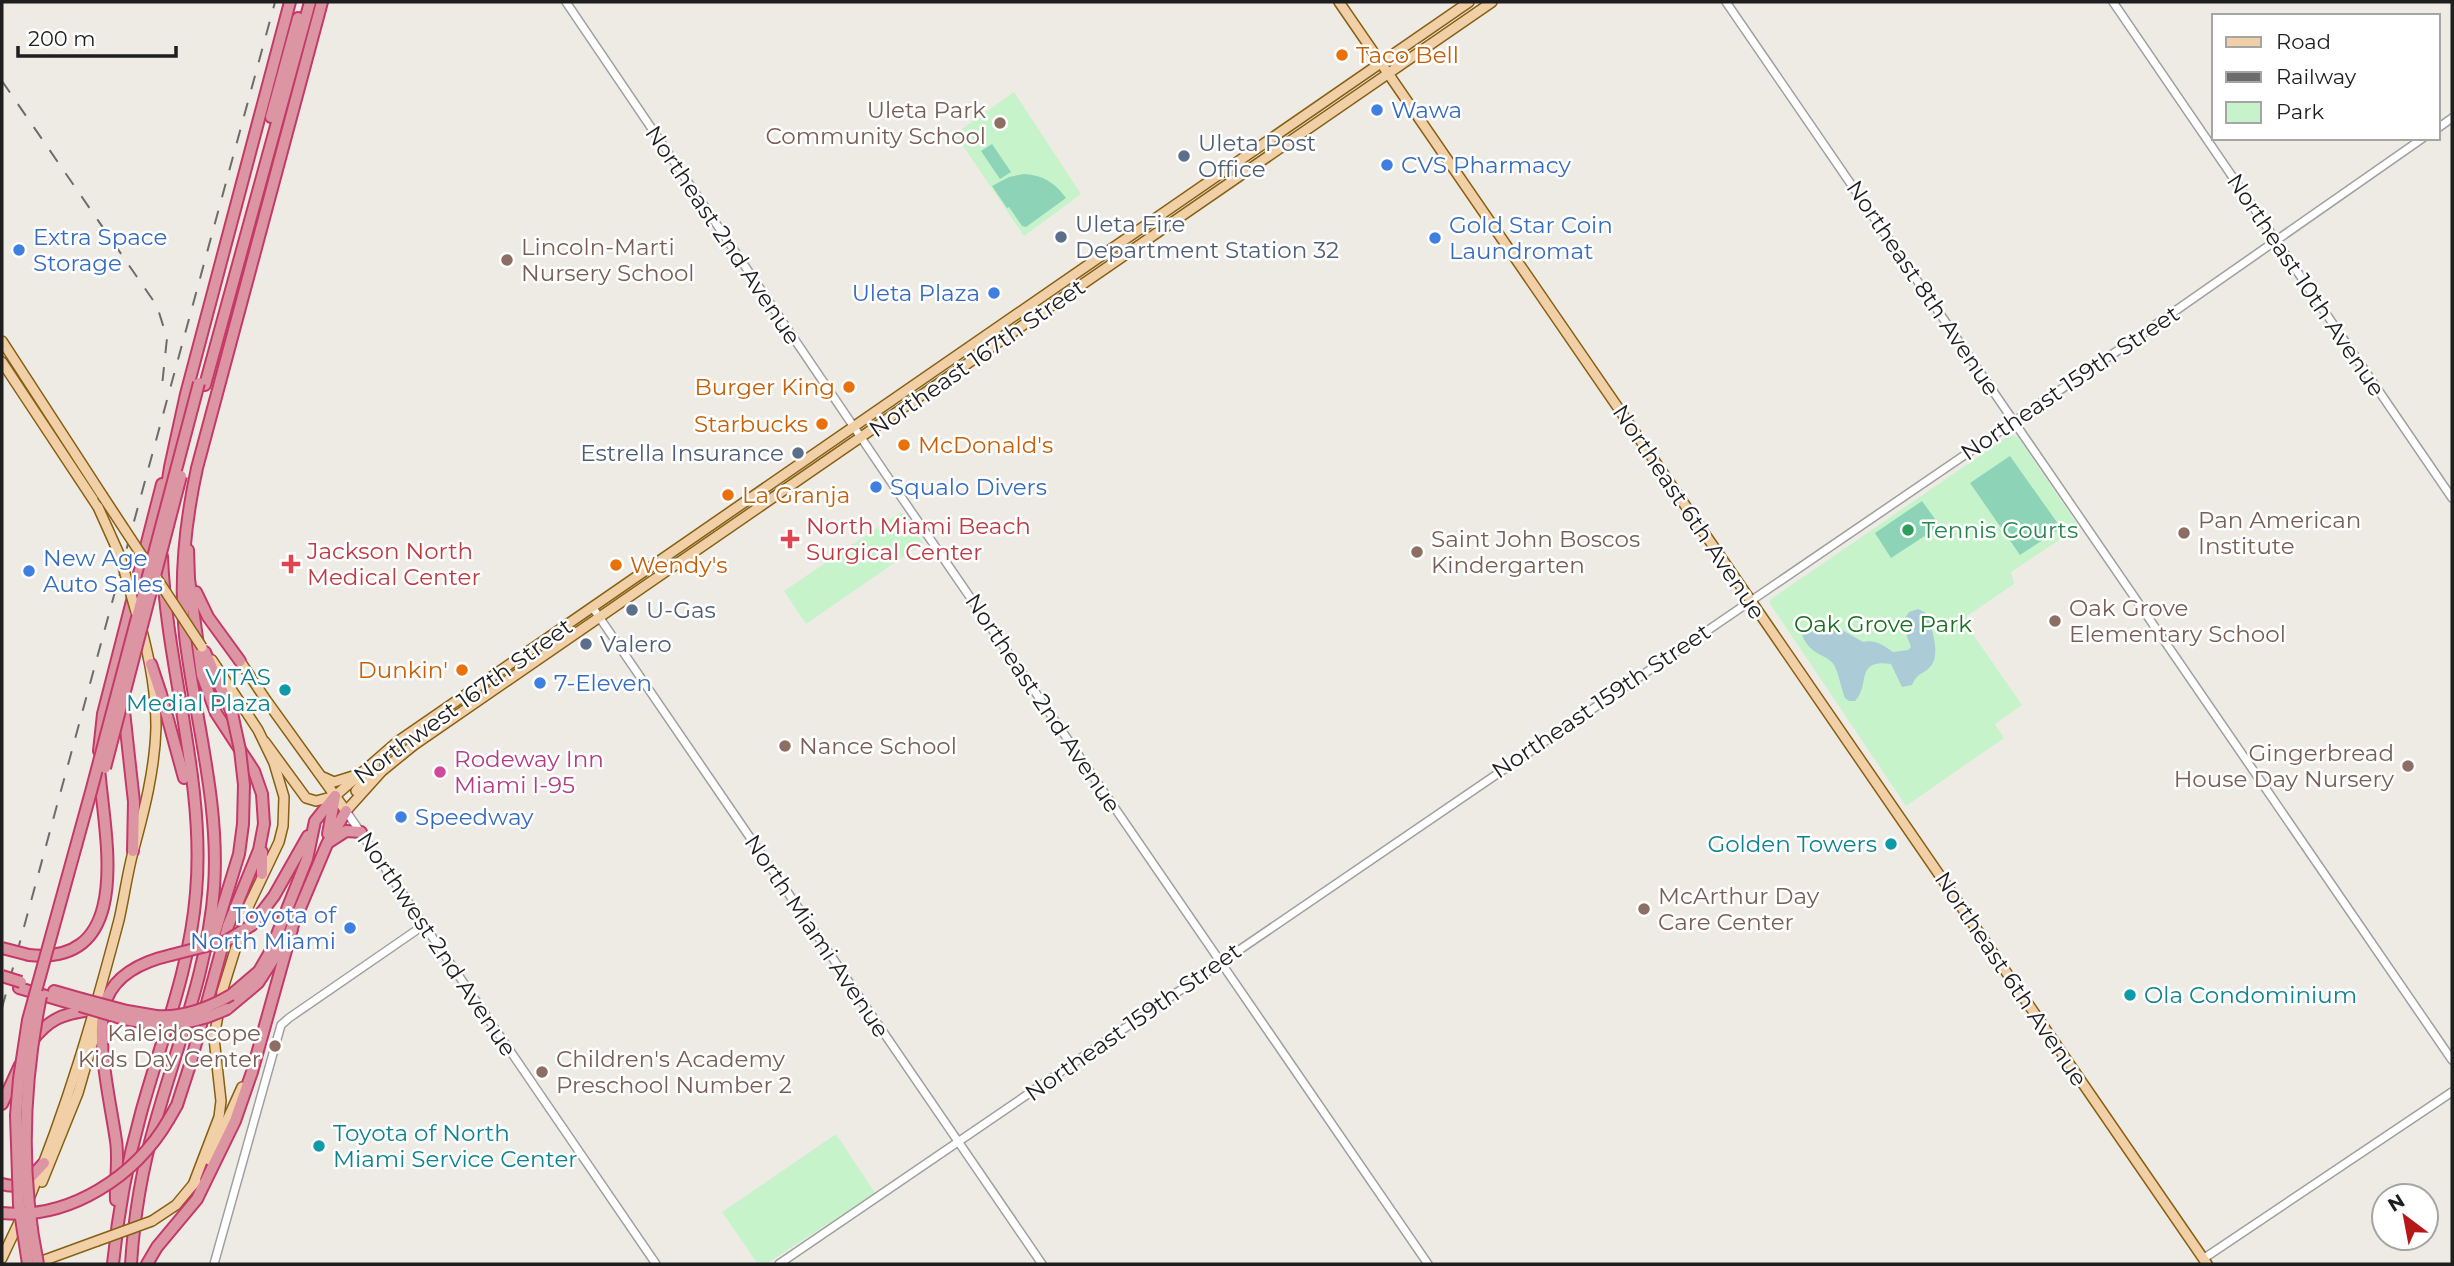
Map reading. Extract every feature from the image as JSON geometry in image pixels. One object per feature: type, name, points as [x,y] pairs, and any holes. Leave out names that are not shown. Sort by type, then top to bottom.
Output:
[{"type":"highway","points":[[113,1264],[117,1227],[135,1134],[182,978],[193,926],[198,860],[194,800],[164,601],[162,529],[168,474],[208,304],[290,2]]},
{"type":"highway","points":[[28,1264],[19,1205],[16,1115],[28,1020],[202,384],[302,2]]},
{"type":"highway","points":[[36,1264],[31,1233],[26,1145],[31,1056],[40,998],[145,620],[202,384],[310,2]]},
{"type":"highway","points":[[131,1264],[146,1157],[204,956],[213,896],[214,835],[211,798],[183,615],[182,561],[186,533],[197,468],[322,2]]},
{"type":"highway","points":[[2,948],[29,954],[58,954],[78,944],[94,928],[103,906],[109,863],[100,781],[99,747],[103,714],[160,486],[168,474]]},
{"type":"highway","points":[[186,533],[203,681],[215,709],[248,760],[260,785],[264,814],[262,874]]},
{"type":"highway","points":[[190,573],[208,617],[240,661]]},
{"type":"highway","points":[[124,636],[123,695],[134,802],[134,851]]},
{"type":"highway","points":[[203,649],[232,713],[244,785],[239,854],[216,930],[204,956]]},
{"type":"highway","points":[[150,664],[169,719],[186,785],[194,800]]},
{"type":"highway","points":[[117,1227],[118,1159],[103,1044],[105,1002],[111,991],[132,970],[148,961],[226,941],[252,925],[274,896],[315,821],[335,796]]},
{"type":"highway","points":[[327,844],[335,796]]},
{"type":"highway","points":[[147,1264],[157,1247],[197,1199],[235,1121],[252,1072],[292,929],[327,844],[346,811]]},
{"type":"highway","points":[[154,1020],[204,1009],[231,995],[260,971],[307,859],[315,821]]},
{"type":"highway","points":[[327,844],[346,831],[361,832]]},
{"type":"highway","points":[[2,1213],[65,1205],[108,1185],[144,1155],[170,1119],[186,1078],[228,926],[259,850],[262,835]]},
{"type":"highway","points":[[2,976],[83,1007],[174,1025],[227,1009],[258,983],[292,929]]},
{"type":"highway","points":[[2,983],[20,985]]},
{"type":"highway","points":[[2,1104],[26,1050],[39,1032],[56,1018],[83,1007]]},
{"type":"highway","points":[[2,1184],[23,1185],[31,1180],[44,1163]]},
{"type":"main road","name":"Northeast 6th Avenue","points":[[1339,2],[2205,1262]]},
{"type":"main road","name":"Northeast 167th Street","points":[[593,608],[1469,2]]},
{"type":"main road","name":"Northeast 167th Street","points":[[600,618],[1492,2]]},
{"type":"main road","points":[[1256,165],[1256,156],[1264,145]]},
{"type":"main road","points":[[1241,175],[1249,155]]},
{"type":"main road","points":[[1125,256],[1125,248],[1132,236]]},
{"type":"main road","points":[[1107,268],[1117,254],[1118,246]]},
{"type":"main road","points":[[993,346],[1002,326]]},
{"type":"main road","points":[[973,360],[986,344],[986,337]]},
{"type":"main road","points":[[2,341],[265,742],[306,798],[316,801],[335,796]]},
{"type":"main road","points":[[2,1258],[44,1163],[85,1045],[137,842],[155,748],[156,711],[150,664],[120,556],[98,507],[3,365]]},
{"type":"main road","points":[[730,528],[740,506]]},
{"type":"main road","points":[[717,537],[724,518]]},
{"type":"main road","name":"Northwest 167th Street","points":[[335,796],[388,750],[593,608]]},
{"type":"main road","name":"Northwest 167th Street","points":[[346,811],[364,789],[398,757],[600,618]]},
{"type":"main road","name":"Northwest 2nd Avenue","points":[[240,661],[346,811]]},
{"type":"main road","points":[[468,708],[476,688]]},
{"type":"main road","points":[[193,1185],[219,1117],[221,1101],[214,1038],[222,992],[243,923],[282,833],[284,797],[278,773],[265,742]]},
{"type":"main road","points":[[346,811],[354,794],[388,750]]},
{"type":"main road","points":[[321,775],[334,782],[361,772]]},
{"type":"main road","points":[[23,1213],[32,1204],[65,1131],[84,1077],[105,1002]]},
{"type":"main road","points":[[36,1264],[152,1221],[176,1205],[208,1161],[253,1063]]},
{"type":"street","name":"Northeast 2nd Avenue","points":[[566,2],[854,428],[1428,1264]]},
{"type":"street","name":"Northeast 8th Avenue","points":[[1726,2],[2452,1060]]},
{"type":"street","name":"Northeast 10th Avenue","points":[[2113,2],[2452,498]]},
{"type":"street","name":"Northeast 159th Street","points":[[779,1264],[1749,600],[2014,422],[2420,140]]},
{"type":"street","name":"North Miami Avenue","points":[[593,608],[1042,1264]]},
{"type":"street","name":"Northwest 2nd Avenue","points":[[346,811],[656,1264]]},
{"type":"street","points":[[214,1264],[281,1025],[424,925]]},
{"type":"street","points":[[2205,1262],[2452,1092]]},
{"type":"green space","points":[[1014,92],[1081,194],[1024,236],[955,134]]},
{"type":"green space","points":[[992,144],[1011,172],[1000,179],[981,151]]},
{"type":"green space","points":[[1024,174],[1048,181],[1066,198],[1026,227],[1022,226],[1009,207],[1007,208],[992,186],[1009,177]]},
{"type":"green space","name":"Oak Grove Park","points":[[2010,435],[2018,437],[2079,527],[2011,572],[2014,584],[1967,616],[1965,623],[2022,705],[1995,724],[2004,738],[1906,806],[1769,602]]},
{"type":"green space","points":[[2010,456],[2061,528],[2020,555],[1970,483]]},
{"type":"green space","name":"Tennis Courts","points":[[1922,501],[1940,526],[1891,558],[1875,533]]},
{"type":"green space","points":[[901,512],[923,543],[806,624],[784,591]]},
{"type":"green space","points":[[836,1134],[875,1193],[766,1264],[758,1264],[722,1212]]},
{"type":"water","points":[[1918,609],[1928,616],[1934,637],[1932,665],[1916,678],[1912,685],[1902,687],[1891,664],[1872,665],[1855,701],[1845,698],[1831,661],[1814,651],[1802,635],[1803,630],[1815,626],[1821,629],[1837,627],[1863,642],[1875,642],[1893,652],[1908,650],[1911,647],[1905,631],[1905,618],[1909,612]]},
{"type":"railway","points":[[2,1008],[275,2]]},
{"type":"railway","points":[[2,81],[157,306],[167,338],[162,386]]},
{"type":"place","name":"Taco Bell","points":[[1342,55]]},
{"type":"place","name":"Wawa","points":[[1377,110]]},
{"type":"place","name":"Uleta Park Community School","points":[[1000,123]]},
{"type":"place","name":"Uleta Post Office","points":[[1184,156]]},
{"type":"place","name":"CVS Pharmacy","points":[[1387,165]]},
{"type":"place","name":"Uleta Fire Department Station 32","points":[[1061,237]]},
{"type":"place","name":"Gold Star Coin Laundromat","points":[[1435,238]]},
{"type":"place","name":"Extra Space Storage","points":[[19,250]]},
{"type":"place","name":"Lincoln-Marti Nursery School","points":[[507,260]]},
{"type":"place","name":"Uleta Plaza","points":[[994,293]]},
{"type":"place","name":"Burger King","points":[[849,387]]},
{"type":"place","name":"Starbucks","points":[[822,424]]},
{"type":"place","name":"McDonald's","points":[[904,445]]},
{"type":"place","name":"Estrella Insurance","points":[[798,453]]},
{"type":"place","name":"Squalo Divers","points":[[876,487]]},
{"type":"place","name":"La Granja","points":[[728,495]]},
{"type":"place","name":"Tennis Courts","points":[[1908,530]]},
{"type":"place","name":"Pan American Institute","points":[[2184,533]]},
{"type":"place","name":"North Miami Beach Surgical Center","points":[[790,539]]},
{"type":"place","name":"Saint John Boscos Kindergarten","points":[[1417,552]]},
{"type":"place","name":"Jackson North Medical Center","points":[[291,564]]},
{"type":"place","name":"Wendy's","points":[[616,565]]},
{"type":"place","name":"New Age Auto Sales","points":[[29,571]]},
{"type":"place","name":"U-Gas","points":[[632,610]]},
{"type":"place","name":"Oak Grove Elementary School","points":[[2055,621]]},
{"type":"place","name":"Valero","points":[[586,644]]},
{"type":"place","name":"Dunkin'","points":[[462,670]]},
{"type":"place","name":"7-Eleven","points":[[540,683]]},
{"type":"place","name":"VITAS Medial Plaza","points":[[285,690]]},
{"type":"place","name":"Nance School","points":[[785,746]]},
{"type":"place","name":"Gingerbread House Day Nursery","points":[[2408,766]]},
{"type":"place","name":"Rodeway Inn Miami I-95","points":[[440,772]]},
{"type":"place","name":"Speedway","points":[[401,817]]},
{"type":"place","name":"Golden Towers","points":[[1891,844]]},
{"type":"place","name":"McArthur Day Care Center","points":[[1644,909]]},
{"type":"place","name":"Toyota of North Miami","points":[[350,928]]},
{"type":"place","name":"Ola Condominium","points":[[2130,995]]},
{"type":"place","name":"Kaleidoscope Kids Day Center","points":[[275,1046]]},
{"type":"place","name":"Children's Academy Preschool Number 2","points":[[542,1072]]},
{"type":"place","name":"Toyota of North Miami Service Center","points":[[319,1146]]}]
